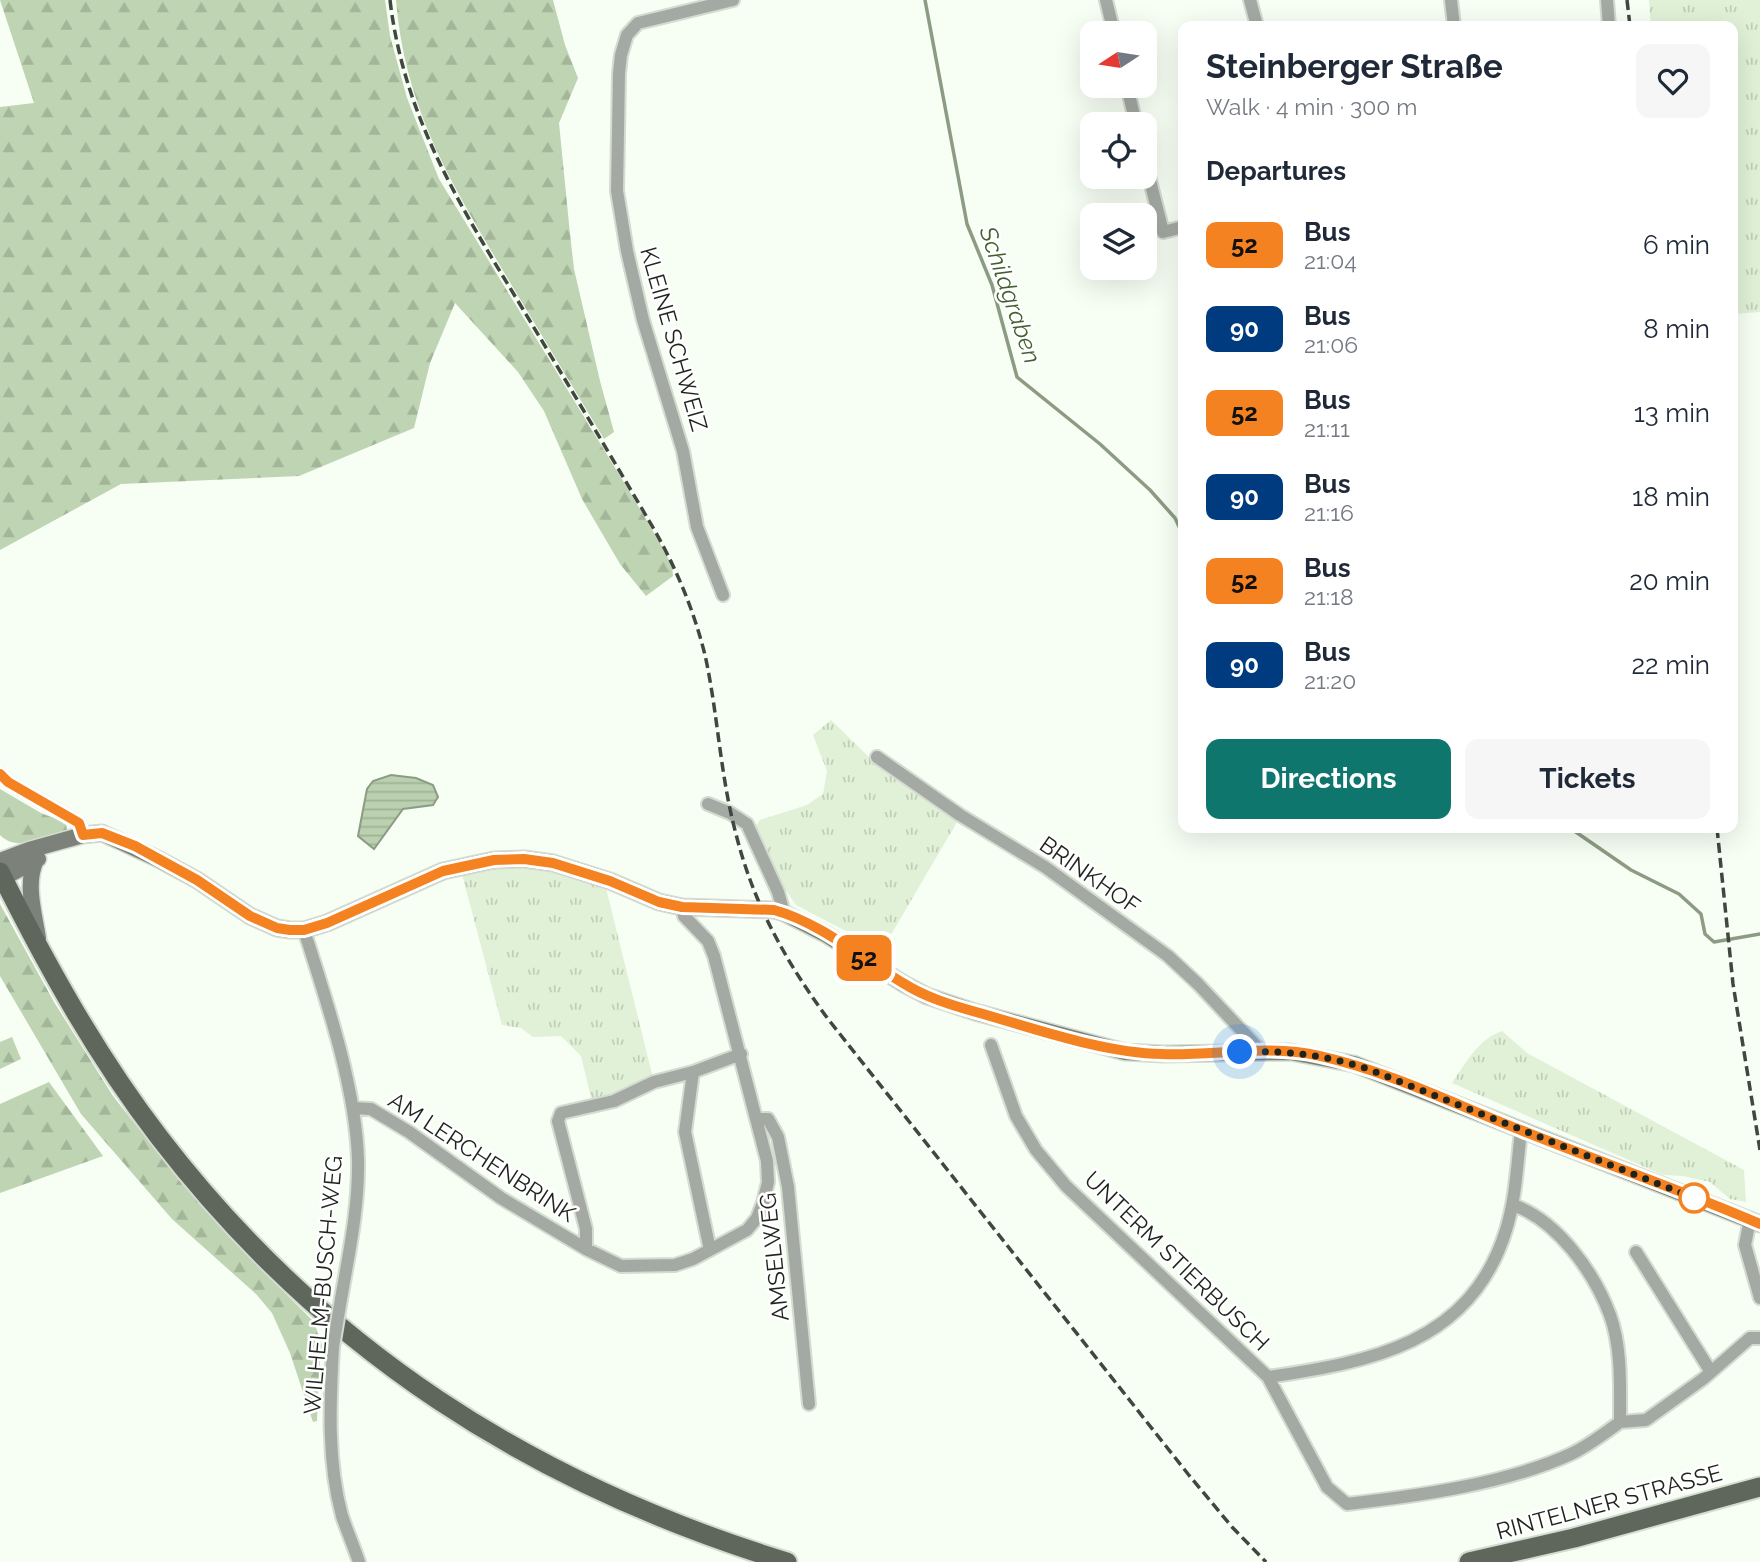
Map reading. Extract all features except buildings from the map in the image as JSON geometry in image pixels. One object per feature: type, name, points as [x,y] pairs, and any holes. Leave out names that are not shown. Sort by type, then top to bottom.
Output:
[{"type":"main road","points":[[1,870],[40,951],[88,1035],[158,1137],[258,1252],[346,1332],[445,1406],[543,1464],[640,1510],[729,1544],[787,1562]]},
{"type":"main road","name":"RINTELNER STRASSE","points":[[1469,1562],[1574,1538],[1760,1487]]},
{"type":"street","name":"KLEINE SCHWEIZ","points":[[723,595],[696,527],[684,451],[643,320],[626,251],[617,191],[617,128],[621,54],[627,35],[638,23],[733,0]]},
{"type":"street","points":[[1106,0],[1111,21]]},
{"type":"street","points":[[1250,0],[1256,21]]},
{"type":"street","points":[[1451,0],[1453,21]]},
{"type":"street","points":[[1606,0],[1608,21]]},
{"type":"street","points":[[1152,189],[1163,232],[1178,228]]},
{"type":"street","name":"BRINKHOF","points":[[877,757],[960,815],[1045,867],[1157,948],[1198,984],[1261,1051]]},
{"type":"street","points":[[0,774],[8,782],[79,823],[83,835]]},
{"type":"street","points":[[708,804],[747,824],[778,892],[784,913]]},
{"type":"street","points":[[1,870],[29,850],[83,835],[102,833],[135,846],[197,880],[250,916],[277,928],[304,930],[350,914],[443,871],[494,860],[524,859],[553,863],[610,881],[659,902],[682,907],[774,910],[828,935],[904,985],[927,996],[975,1012],[1125,1052],[1163,1054],[1261,1051],[1316,1055],[1382,1073],[1521,1131],[1755,1222],[1745,1245],[1760,1298]]},
{"type":"street","points":[[1,870],[36,860],[56,844]]},
{"type":"street","points":[[36,860],[32,869],[31,899],[40,951]]},
{"type":"street","name":"AM LERCHENBRINK","points":[[353,1108],[371,1109],[400,1126],[500,1198],[586,1249],[621,1266],[676,1265],[747,1230],[757,1218],[763,1203],[768,1182],[767,1161],[714,956],[708,941],[684,916],[682,907]]},
{"type":"street","name":"WILHELM-BUSCH-WEG","points":[[304,930],[331,1020],[353,1108],[358,1160],[355,1219],[333,1347],[330,1406],[335,1480],[343,1516],[359,1562]]},
{"type":"street","name":"UNTERM STIERBUSCH","points":[[991,1045],[1016,1115],[1036,1150],[1066,1186],[1268,1377],[1328,1368],[1384,1354],[1418,1339],[1446,1320],[1479,1283],[1505,1233],[1513,1205],[1521,1131]]},
{"type":"street","name":"AM LERCHENBRINK","points":[[586,1249],[586,1229],[558,1121],[561,1113],[614,1101],[654,1082],[693,1072],[741,1054]]},
{"type":"street","points":[[693,1072],[685,1132],[710,1250]]},
{"type":"street","name":"AMSELWEG","points":[[757,1119],[768,1119],[778,1137],[786,1174],[809,1404]]},
{"type":"street","points":[[1513,1205],[1531,1211],[1567,1244],[1599,1293],[1610,1316],[1617,1348],[1620,1422]]},
{"type":"street","points":[[1636,1252],[1711,1372]]},
{"type":"street","points":[[1268,1377],[1327,1487],[1347,1504],[1412,1496],[1535,1468],[1573,1453],[1620,1422],[1646,1420],[1711,1372],[1750,1338],[1760,1338]]},
{"type":"green space","points":[[0,0],[385,0],[390,36],[407,98],[439,179],[664,550],[672,566],[673,576],[646,596],[620,564],[582,499],[544,411],[518,372],[455,303],[430,363],[414,428],[299,476],[121,484],[0,550],[0,107],[34,103]]},
{"type":"green space","points":[[396,0],[553,0],[565,45],[578,78],[559,123],[574,269],[614,432],[604,439],[469,212],[435,146],[410,77],[401,40]]},
{"type":"green space","points":[[1649,0],[1760,0],[1760,312],[1738,314],[1738,21],[1651,21]]},
{"type":"green space","points":[[831,720],[875,763],[957,822],[882,950],[796,905],[785,889],[755,827],[760,820],[807,805],[823,794],[827,771],[813,735]]},
{"type":"green space","points":[[0,789],[41,813],[66,823],[67,830],[32,842],[15,843],[7,840],[0,835]]},
{"type":"green space","points":[[526,866],[570,875],[606,888],[654,1082],[593,1106],[581,1056],[561,1036],[533,1037],[521,1028],[502,1025],[460,867]]},
{"type":"green space","points":[[0,904],[54,1002],[113,1096],[183,1185],[247,1255],[314,1322],[322,1345],[317,1421],[313,1422],[290,1353],[272,1313],[256,1294],[172,1219],[81,1114],[0,976]]},
{"type":"green space","points":[[1502,1031],[1527,1053],[1744,1170],[1746,1202],[1730,1199],[1710,1182],[1663,1175],[1452,1083],[1479,1046]]},
{"type":"green space","points":[[12,1037],[21,1059],[0,1069],[0,1042]]},
{"type":"green space","points":[[49,1082],[103,1156],[0,1193],[0,1104]]},
{"type":"shaded area","points":[[391,775],[416,778],[433,785],[438,797],[433,805],[403,809],[374,849],[358,836],[367,789],[373,781]]},
{"type":"waterway","name":"Schildgraben","points":[[925,0],[967,224],[992,285],[1017,377],[1100,444],[1150,490],[1178,524]]},
{"type":"waterway","name":"Schildgraben","points":[[1577,833],[1631,870],[1679,894],[1701,914],[1705,934],[1714,942],[1760,934]]},
{"type":"railway","points":[[390,0],[397,43],[408,84],[438,160],[477,233],[655,531],[684,591],[705,655],[726,789],[736,834],[752,884],[785,954],[828,1019],[1188,1474],[1232,1527],[1266,1562]]},
{"type":"railway","points":[[1627,0],[1629,21]]},
{"type":"railway","points":[[1718,833],[1733,984],[1760,1150]]},
{"type":"bus line","name":"52","points":[[0,774],[8,782],[79,823],[83,835],[102,833],[135,846],[197,880],[250,916],[277,928],[304,930],[327,923],[443,871],[469,864],[524,859],[553,863],[610,881],[659,902],[682,907],[774,910],[784,913],[828,935],[904,985],[927,996],[975,1012],[1125,1052],[1290,1052],[1354,1064],[1760,1224]]},
{"type":"route","points":[[1240,1052],[1316,1055],[1382,1073],[1521,1131],[1694,1198]]}]
